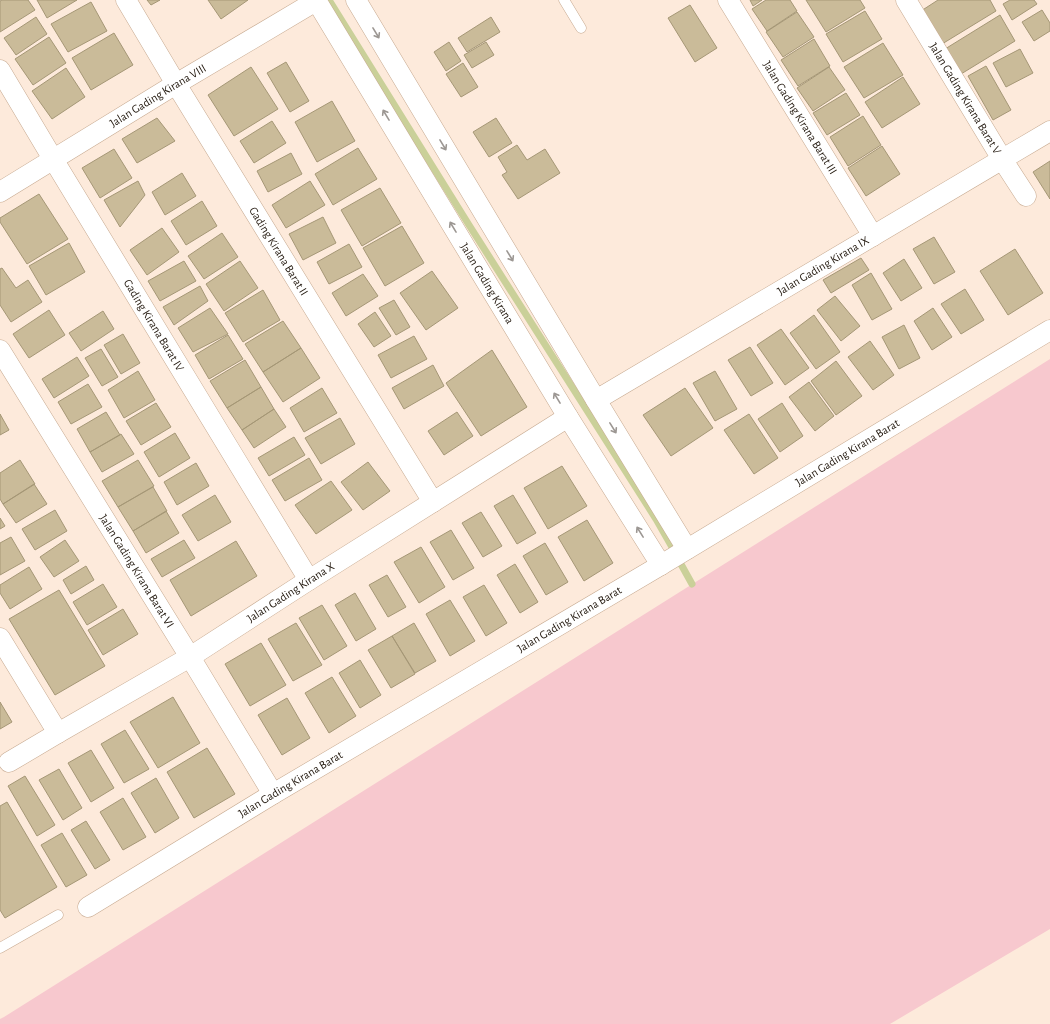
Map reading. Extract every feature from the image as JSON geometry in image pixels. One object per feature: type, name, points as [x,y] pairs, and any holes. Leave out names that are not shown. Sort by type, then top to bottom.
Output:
[{"type":"street","name":"Gading Kirana Barat II","points":[[126,0],[433,502]]},
{"type":"street","name":"Jalan Gading Kirana VIII","points":[[0,192],[316,0]]},
{"type":"street","name":"Jalan Gading Kirana","points":[[316,0],[568,417],[661,565]]},
{"type":"street","points":[[356,0],[596,400],[687,548]]},
{"type":"street","name":"Jalan Gading Kirana Barat III","points":[[728,0],[873,236]]},
{"type":"street","name":"Jalan Gading Kirana Barat V","points":[[906,0],[1026,196]]},
{"type":"street","name":"Gading Kirana Barat IV","points":[[0,70],[309,580]]},
{"type":"street","name":"Jalan Gading Kirana IX","points":[[596,400],[1050,131]]},
{"type":"street","name":"Jalan Gading Kirana Barat","points":[[88,907],[273,794],[661,565],[1050,330]]},
{"type":"street","name":"Jalan Gading Kirana Barat VI","points":[[0,350],[273,794]]},
{"type":"street","name":"Jalan Gading Kirana X","points":[[9,762],[190,657],[309,580],[568,417]]},
{"type":"street","points":[[0,638],[58,733]]},
{"type":"lane","points":[[564,0],[581,28]]},
{"type":"lane","points":[[0,948],[58,915]]},
{"type":"shaded area","points":[[1050,359],[1050,929],[890,1024],[0,1024],[0,1019]]},
{"type":"building","points":[[28,0],[35,10],[0,32],[0,1]]},
{"type":"building","points":[[37,0],[77,0],[47,18]]},
{"type":"building","points":[[147,0],[160,0],[151,5]]},
{"type":"building","points":[[208,0],[248,0],[221,19]]},
{"type":"building","points":[[750,0],[762,0],[753,6]]},
{"type":"building","points":[[766,0],[790,0],[797,11],[767,31],[752,9]]},
{"type":"building","points":[[806,0],[860,0],[865,8],[826,32]]},
{"type":"building","points":[[938,0],[990,0],[996,11],[942,44],[921,11]]},
{"type":"building","points":[[1010,0],[1034,0],[1037,4],[1012,20],[1003,4]]},
{"type":"building","points":[[91,2],[107,31],[68,52],[51,24]]},
{"type":"building","points":[[690,5],[717,48],[695,62],[668,18]]},
{"type":"building","points":[[1042,10],[1050,23],[1050,31],[1034,41],[1022,22]]},
{"type":"building","points":[[865,11],[882,39],[843,62],[826,34]]},
{"type":"building","points":[[797,12],[814,37],[783,57],[766,32]]},
{"type":"building","points":[[1000,15],[1015,41],[961,74],[945,49]]},
{"type":"building","points":[[36,17],[47,34],[16,55],[4,38]]},
{"type":"building","points":[[491,17],[500,32],[467,52],[458,38]]},
{"type":"building","points":[[114,33],[133,65],[91,90],[72,58]]},
{"type":"building","points":[[49,37],[66,63],[33,85],[15,59]]},
{"type":"building","points":[[814,39],[830,66],[798,86],[781,60]]},
{"type":"building","points":[[449,42],[461,61],[446,71],[434,52]]},
{"type":"building","points":[[486,42],[494,55],[472,68],[464,55]]},
{"type":"building","points":[[883,43],[903,75],[864,98],[844,67]]},
{"type":"building","points":[[1020,49],[1033,73],[1006,87],[993,63]]},
{"type":"building","points":[[286,62],[309,101],[290,112],[267,73]]},
{"type":"building","points":[[463,63],[478,87],[461,97],[446,74]]},
{"type":"building","points":[[986,66],[1011,110],[993,120],[968,76]]},
{"type":"building","points":[[251,67],[278,109],[234,136],[208,95]]},
{"type":"building","points":[[829,67],[845,90],[813,111],[797,88]]},
{"type":"building","points":[[66,68],[85,97],[52,119],[32,91]]},
{"type":"building","points":[[903,77],[920,104],[882,128],[865,102]]},
{"type":"building","points":[[846,93],[860,115],[827,135],[813,113]]},
{"type":"building","points":[[332,101],[355,141],[317,162],[295,122]]},
{"type":"building","points":[[863,116],[881,145],[848,166],[830,137]]},
{"type":"building","points":[[157,118],[175,141],[137,163],[122,139]]},
{"type":"building","points":[[496,118],[512,143],[489,157],[473,132]]},
{"type":"building","points":[[272,121],[286,143],[254,163],[240,141]]},
{"type":"building","points":[[517,145],[527,160],[545,149],[560,173],[518,199],[502,175],[507,172],[498,157]]},
{"type":"building","points":[[882,146],[900,174],[866,196],[848,168]]},
{"type":"building","points":[[358,148],[377,179],[333,205],[315,174]]},
{"type":"building","points":[[114,149],[132,178],[100,198],[82,168]]},
{"type":"building","points":[[291,153],[302,174],[268,192],[257,171]]},
{"type":"building","points":[[1050,161],[1050,199],[1033,172]]},
{"type":"building","points":[[182,173],[196,196],[165,215],[152,192]]},
{"type":"building","points":[[138,181],[145,195],[120,227],[104,200]]},
{"type":"building","points":[[310,181],[325,205],[286,228],[272,205]]},
{"type":"building","points":[[380,188],[401,223],[362,246],[341,210]]},
{"type":"building","points":[[39,194],[68,239],[27,264],[0,222],[0,218]]},
{"type":"building","points":[[202,201],[217,226],[186,245],[171,221]]},
{"type":"building","points":[[323,217],[336,243],[303,260],[289,234]]},
{"type":"building","points":[[402,226],[424,263],[385,286],[363,248]]},
{"type":"building","points":[[162,228],[179,252],[147,275],[130,250]]},
{"type":"building","points":[[222,233],[238,257],[204,279],[188,256]]},
{"type":"building","points":[[934,237],[955,272],[934,284],[913,249]]},
{"type":"building","points":[[69,243],[85,272],[46,295],[29,266]]},
{"type":"building","points":[[349,244],[362,267],[329,284],[317,262]]},
{"type":"building","points":[[1015,249],[1043,293],[1008,315],[980,271]]},
{"type":"building","points":[[861,258],[869,270],[831,293],[823,280]]},
{"type":"building","points":[[904,259],[922,288],[901,301],[883,273]]},
{"type":"building","points":[[184,261],[196,281],[160,301],[148,281]]},
{"type":"building","points":[[240,261],[258,288],[224,311],[206,284]]},
{"type":"building","points":[[2,268],[16,288],[28,280],[42,302],[11,322],[0,305],[0,269]]},
{"type":"building","points":[[432,271],[458,308],[426,330],[400,293]]},
{"type":"building","points":[[871,273],[892,309],[872,320],[852,285]]},
{"type":"building","points":[[363,274],[378,296],[346,316],[332,293]]},
{"type":"building","points":[[200,286],[208,301],[174,325],[163,307]]},
{"type":"building","points":[[965,289],[984,320],[961,334],[941,304]]},
{"type":"building","points":[[263,290],[280,320],[243,342],[225,313]]},
{"type":"building","points":[[835,296],[860,326],[841,341],[817,310]]},
{"type":"building","points":[[394,300],[410,327],[396,335],[379,308]]},
{"type":"building","points":[[210,308],[228,334],[193,352],[178,328]]},
{"type":"building","points":[[933,308],[952,337],[932,350],[914,321]]},
{"type":"building","points":[[49,310],[65,335],[29,358],[13,334]]},
{"type":"building","points":[[103,311],[114,329],[81,351],[69,333]]},
{"type":"building","points":[[375,312],[391,336],[374,347],[358,324]]},
{"type":"building","points":[[814,315],[840,352],[816,369],[790,333]]},
{"type":"building","points":[[283,321],[301,348],[263,372],[245,344]]},
{"type":"building","points":[[904,325],[920,358],[899,369],[882,337]]},
{"type":"building","points":[[781,329],[809,368],[785,385],[757,345]]},
{"type":"building","points":[[123,334],[140,363],[121,374],[104,345]]},
{"type":"building","points":[[228,335],[243,359],[209,379],[195,355]]},
{"type":"building","points":[[414,336],[427,359],[391,378],[378,355]]},
{"type":"building","points":[[870,341],[894,375],[873,390],[848,357]]},
{"type":"building","points":[[750,347],[773,383],[751,396],[728,360]]},
{"type":"building","points":[[301,348],[320,378],[283,402],[263,372]]},
{"type":"building","points":[[101,349],[118,377],[102,386],[85,358]]},
{"type":"building","points":[[492,350],[527,407],[481,436],[446,383]]},
{"type":"building","points":[[77,357],[89,376],[54,398],[42,379]]},
{"type":"building","points":[[245,360],[261,387],[227,408],[210,381]]},
{"type":"building","points":[[836,361],[862,396],[836,415],[811,381]]},
{"type":"building","points":[[433,365],[444,386],[404,409],[392,388]]},
{"type":"building","points":[[138,371],[155,400],[124,418],[108,390]]},
{"type":"building","points":[[715,371],[737,409],[715,421],[693,383]]},
{"type":"building","points":[[809,382],[834,416],[815,431],[789,397]]},
{"type":"building","points":[[88,384],[102,407],[71,424],[58,402]]},
{"type":"building","points":[[261,387],[274,409],[242,430],[227,408]]},
{"type":"building","points":[[322,388],[337,413],[304,432],[290,408]]},
{"type":"building","points":[[685,388],[713,428],[671,456],[643,415]]},
{"type":"building","points":[[156,403],[171,427],[141,445],[126,421]]},
{"type":"building","points":[[782,403],[803,436],[780,452],[758,419]]},
{"type":"building","points":[[274,409],[286,427],[254,448],[242,430]]},
{"type":"building","points":[[106,412],[120,435],[90,452],[77,429]]},
{"type":"building","points":[[457,412],[473,436],[444,455],[428,431]]},
{"type":"building","points":[[0,414],[9,430],[0,435]]},
{"type":"building","points":[[749,414],[778,458],[754,474],[724,430]]},
{"type":"building","points":[[340,418],[355,444],[321,464],[305,438]]},
{"type":"building","points":[[175,433],[190,458],[159,477],[144,452]]},
{"type":"building","points":[[121,434],[134,454],[102,472],[90,452]]},
{"type":"building","points":[[294,437],[305,455],[269,476],[258,458]]},
{"type":"building","points":[[309,458],[322,480],[285,501],[272,480]]},
{"type":"building","points":[[20,460],[35,484],[3,504],[0,499],[0,473]]},
{"type":"building","points":[[138,460],[154,486],[118,507],[102,481]]},
{"type":"building","points":[[368,462],[390,491],[363,510],[341,482]]},
{"type":"building","points":[[196,463],[209,486],[177,505],[164,482]]},
{"type":"building","points":[[562,466],[587,506],[548,529],[524,488]]},
{"type":"building","points":[[331,481],[352,510],[316,534],[295,505]]},
{"type":"building","points":[[34,484],[47,504],[16,523],[3,504]]},
{"type":"building","points":[[153,487],[167,511],[133,531],[118,507]]},
{"type":"building","points":[[215,495],[231,522],[198,541],[182,515]]},
{"type":"building","points":[[513,495],[536,533],[517,544],[494,506]]},
{"type":"building","points":[[55,510],[67,531],[35,550],[22,529]]},
{"type":"building","points":[[166,511],[179,533],[146,553],[133,531]]},
{"type":"building","points":[[481,512],[502,546],[483,557],[462,523]]},
{"type":"building","points":[[0,518],[5,526],[0,529]]},
{"type":"building","points":[[587,520],[613,563],[584,581],[558,537]]},
{"type":"building","points":[[451,530],[474,568],[453,580],[430,542]]},
{"type":"building","points":[[11,537],[25,561],[0,575],[0,543]]},
{"type":"building","points":[[65,540],[79,561],[54,577],[40,557]]},
{"type":"building","points":[[184,540],[195,558],[162,577],[151,559]]},
{"type":"building","points":[[236,541],[257,576],[191,616],[170,580]]},
{"type":"building","points":[[545,543],[568,582],[546,595],[523,556]]},
{"type":"building","points":[[421,547],[445,587],[419,603],[394,562]]},
{"type":"building","points":[[515,564],[538,602],[520,613],[497,575]]},
{"type":"building","points":[[86,566],[94,580],[71,594],[63,580]]},
{"type":"building","points":[[29,567],[42,589],[10,609],[0,593],[0,585]]},
{"type":"building","points":[[387,575],[406,607],[388,617],[369,585]]},
{"type":"building","points":[[103,584],[117,607],[87,625],[73,602]]},
{"type":"building","points":[[484,585],[507,623],[486,636],[463,597]]},
{"type":"building","points":[[59,590],[105,666],[55,695],[9,619]]},
{"type":"building","points":[[355,593],[376,629],[356,641],[335,605]]},
{"type":"building","points":[[450,600],[475,641],[450,656],[426,614]]},
{"type":"building","points":[[322,605],[347,646],[324,660],[299,618]]},
{"type":"building","points":[[123,609],[138,634],[103,655],[88,630]]},
{"type":"building","points":[[296,623],[322,665],[293,681],[268,639]]},
{"type":"building","points":[[414,623],[436,661],[415,673],[392,636]]},
{"type":"building","points":[[392,636],[415,674],[391,688],[368,650]]},
{"type":"building","points":[[261,643],[286,685],[250,706],[225,664]]},
{"type":"building","points":[[360,660],[381,695],[360,708],[339,673]]},
{"type":"building","points":[[332,677],[356,716],[329,733],[305,693]]},
{"type":"building","points":[[173,697],[200,743],[158,768],[130,722]]},
{"type":"building","points":[[287,698],[310,738],[282,755],[258,715]]},
{"type":"building","points":[[0,702],[12,722],[0,729]]},
{"type":"building","points":[[125,730],[149,769],[124,783],[101,744]]},
{"type":"building","points":[[207,748],[235,794],[194,818],[167,772]]},
{"type":"building","points":[[91,750],[114,788],[91,802],[68,763]]},
{"type":"building","points":[[59,769],[82,808],[63,820],[39,780]]},
{"type":"building","points":[[25,776],[55,825],[37,836],[8,786]]},
{"type":"building","points":[[156,778],[179,818],[155,833],[131,793]]},
{"type":"building","points":[[123,798],[146,837],[123,850],[100,812]]},
{"type":"building","points":[[7,802],[57,887],[5,918],[0,910],[0,806]]},
{"type":"building","points":[[86,821],[110,860],[95,869],[71,830]]},
{"type":"building","points":[[62,833],[87,875],[66,887],[41,845]]},
{"type":"waterway","points":[[329,0],[469,225],[656,519],[676,554]]},
{"type":"waterway","points":[[677,557],[692,584]]}]
